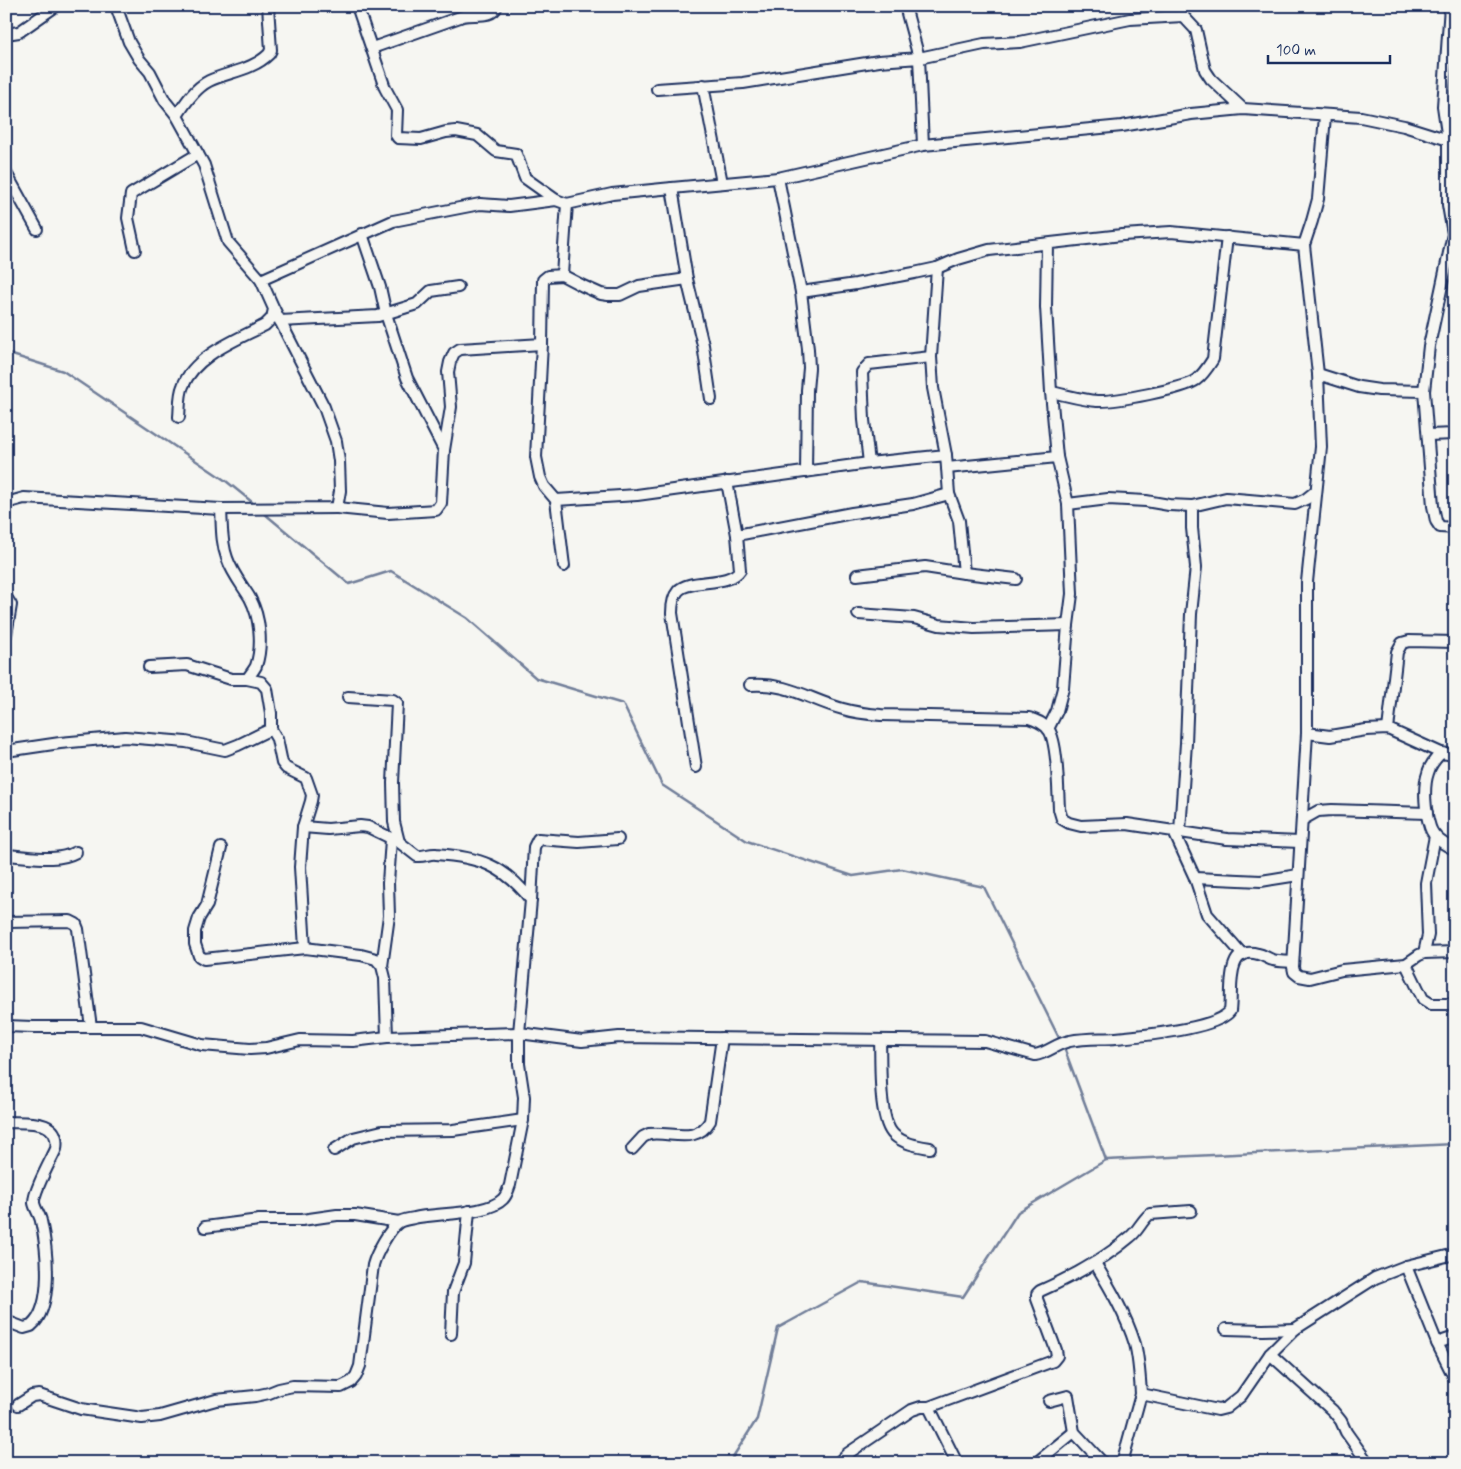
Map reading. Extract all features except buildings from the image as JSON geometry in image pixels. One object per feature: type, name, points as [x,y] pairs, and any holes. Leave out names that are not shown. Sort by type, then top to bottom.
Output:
[{"type":"street","points":[[6,34],[19,32],[56,6]]},
{"type":"street","points":[[116,6],[129,42],[139,59],[150,72],[165,101],[177,116],[204,165],[228,242],[261,280],[324,407],[336,441],[339,462],[340,491],[337,508]]},
{"type":"street","points":[[177,116],[187,101],[203,84],[243,69],[269,54],[271,50],[268,6]]},
{"type":"street","points":[[357,6],[385,88],[397,110],[396,135],[398,138],[421,139],[451,130],[477,135],[496,151],[516,154],[525,178],[556,200],[567,204],[612,194],[778,178],[923,145],[1122,126],[1191,114],[1243,109],[1325,116],[1353,116],[1385,121],[1451,141]]},
{"type":"street","points":[[372,48],[462,16],[490,14],[495,11],[497,6]]},
{"type":"street","points":[[905,6],[919,58],[923,145]]},
{"type":"street","points":[[1450,6],[1452,32],[1443,106],[1451,141],[1448,206],[1452,234],[1429,346],[1424,391],[1431,494],[1436,521],[1440,527],[1455,528]]},
{"type":"street","points":[[656,89],[743,83],[880,61],[919,58],[984,44],[1020,42],[1130,19],[1182,11],[1196,30],[1205,70],[1211,79],[1243,109]]},
{"type":"street","points":[[703,85],[722,183]]},
{"type":"street","points":[[1325,116],[1318,199],[1304,245],[1318,374],[1321,447],[1307,582],[1307,733],[1293,962],[1294,972],[1299,976],[1310,978],[1342,970],[1406,964],[1424,953],[1455,952]]},
{"type":"street","points":[[135,250],[128,218],[131,194],[198,154]]},
{"type":"street","points":[[6,173],[37,229]]},
{"type":"street","points":[[778,178],[801,292],[808,349],[806,472]]},
{"type":"street","points":[[672,188],[687,279],[703,345],[711,399]]},
{"type":"street","points":[[261,280],[393,221],[480,204],[509,206],[556,200]]},
{"type":"street","points":[[562,275],[567,204]]},
{"type":"street","points":[[801,292],[856,284],[937,268],[958,259],[990,250],[1122,234],[1171,232],[1304,245]]},
{"type":"street","points":[[362,234],[407,378],[444,450]]},
{"type":"street","points":[[1051,392],[1094,401],[1112,401],[1178,386],[1194,381],[1205,373],[1213,359],[1227,237]]},
{"type":"street","points":[[1047,244],[1046,307],[1051,392],[1057,457],[1068,504],[1072,594],[1064,688],[1061,700],[1048,729]]},
{"type":"street","points":[[937,268],[931,358],[933,388],[946,455],[949,494],[959,521],[964,573]]},
{"type":"street","points":[[564,566],[556,500],[544,486],[536,457],[542,344],[543,280],[548,276],[562,275],[601,294],[620,295],[639,286],[687,279]]},
{"type":"street","points":[[280,321],[368,317],[386,314],[417,304],[431,292],[458,288]]},
{"type":"street","points":[[179,417],[182,387],[194,367],[204,358],[265,325],[272,318],[274,309]]},
{"type":"street","points":[[6,503],[24,498],[221,508],[337,508],[388,513],[436,510],[441,503],[444,450],[451,408],[448,372],[454,354],[460,349],[542,344]]},
{"type":"street","points":[[868,463],[862,372],[869,364],[931,358]]},
{"type":"street","points":[[1318,374],[1359,387],[1379,390],[1424,391]]},
{"type":"street","points":[[1428,434],[1455,434]]},
{"type":"street","points":[[556,500],[637,494],[868,463],[946,455]]},
{"type":"street","points":[[947,468],[1057,457]]},
{"type":"street","points":[[696,767],[672,605],[677,592],[682,588],[737,575],[740,570],[737,535],[727,482]]},
{"type":"street","points":[[1068,504],[1108,499],[1192,506],[1226,498],[1295,504],[1306,499],[1316,491]]},
{"type":"street","points":[[737,535],[852,513],[913,504],[949,494]]},
{"type":"street","points":[[1192,506],[1196,567],[1191,614],[1186,743],[1177,831],[1207,914],[1243,955]]},
{"type":"street","points":[[221,508],[222,541],[227,558],[251,600],[259,630],[259,650],[255,667],[247,679]]},
{"type":"street","points":[[857,575],[925,567],[1016,579]]},
{"type":"street","points":[[6,597],[11,606],[6,635]]},
{"type":"street","points":[[858,614],[914,618],[939,625],[974,628],[1068,625]]},
{"type":"street","points":[[1388,729],[1397,652],[1402,643],[1409,641],[1455,642]]},
{"type":"street","points":[[148,667],[187,665],[230,679],[247,679],[261,682],[267,689],[271,713],[271,729],[277,739],[283,766],[304,776],[309,784],[311,801],[303,827],[300,850],[300,885],[305,948]]},
{"type":"street","points":[[750,685],[784,686],[842,709],[862,713],[1029,718],[1040,722],[1048,729],[1053,740],[1060,809],[1062,819],[1069,824],[1082,826],[1127,824],[1227,839],[1300,842]]},
{"type":"street","points":[[348,697],[393,700],[398,703],[393,783],[395,840],[388,883],[389,916],[382,966],[386,995],[387,1037]]},
{"type":"street","points":[[6,751],[60,743],[125,737],[186,742],[225,750],[271,729]]},
{"type":"street","points":[[1307,733],[1330,736],[1366,730],[1388,729],[1440,753],[1455,755]]},
{"type":"street","points":[[1440,753],[1431,764],[1427,774],[1427,813],[1430,828],[1435,836],[1442,843],[1455,849]]},
{"type":"street","points":[[1302,820],[1318,811],[1332,810],[1427,813]]},
{"type":"street","points":[[303,827],[328,829],[368,827],[395,840],[417,856],[433,853],[483,861],[500,870],[530,900]]},
{"type":"street","points":[[1424,953],[1428,935],[1426,883],[1435,836]]},
{"type":"street","points":[[206,1227],[259,1220],[302,1220],[337,1215],[355,1215],[399,1222],[422,1216],[469,1211],[498,1203],[507,1194],[510,1185],[523,1120],[524,1096],[519,1064],[519,1033],[534,846],[538,839],[579,842],[618,839]]},
{"type":"street","points":[[221,848],[207,905],[199,918],[195,931],[195,944],[199,956],[204,959],[255,955],[305,948],[361,955],[376,959],[382,966]]},
{"type":"street","points":[[6,854],[58,858],[69,856],[76,852]]},
{"type":"street","points":[[1195,878],[1261,881],[1298,875]]},
{"type":"street","points":[[6,922],[70,921],[76,924],[91,1027]]},
{"type":"street","points":[[6,1026],[33,1028],[141,1027],[202,1045],[250,1049],[266,1048],[300,1040],[353,1041],[387,1037],[519,1033],[582,1041],[619,1037],[985,1042],[1042,1054],[1058,1044],[1071,1041],[1118,1038],[1199,1026],[1229,1013],[1232,967],[1238,958],[1254,953],[1274,960],[1293,962]]},
{"type":"street","points":[[1406,964],[1423,999],[1431,1004],[1455,1004]]},
{"type":"street","points":[[632,1149],[648,1134],[690,1136],[703,1131],[710,1121],[722,1038]]},
{"type":"street","points":[[880,1040],[883,1113],[888,1129],[893,1135],[907,1143],[930,1148]]},
{"type":"street","points":[[334,1150],[353,1138],[382,1131],[454,1130],[523,1120]]},
{"type":"street","points":[[6,1122],[49,1126],[55,1134],[57,1142],[56,1149],[36,1191],[34,1203],[41,1220],[44,1240],[47,1287],[44,1302],[38,1318],[31,1326],[24,1328],[6,1321]]},
{"type":"street","points":[[451,1334],[453,1292],[464,1263],[469,1211]]},
{"type":"street","points":[[838,1463],[847,1454],[912,1410],[929,1407],[1054,1361],[1057,1356],[1056,1350],[1037,1294],[1095,1263],[1131,1236],[1150,1214],[1191,1211]]},
{"type":"street","points":[[18,1405],[32,1396],[39,1395],[81,1409],[142,1418],[160,1416],[216,1400],[255,1396],[279,1388],[293,1386],[341,1387],[351,1382],[360,1366],[373,1265],[377,1252],[399,1222]]},
{"type":"street","points":[[1140,1394],[1218,1410],[1226,1408],[1241,1396],[1270,1354],[1296,1329],[1375,1278],[1406,1266],[1455,1254]]},
{"type":"street","points":[[1095,1263],[1120,1306],[1135,1346],[1140,1394],[1122,1463]]},
{"type":"street","points":[[1406,1266],[1437,1343],[1455,1379]]},
{"type":"street","points":[[1226,1329],[1296,1329]]},
{"type":"street","points":[[1437,1343],[1455,1337]]},
{"type":"street","points":[[1270,1354],[1333,1411],[1368,1463]]},
{"type":"street","points":[[1048,1401],[1068,1396],[1074,1432],[1103,1463]]},
{"type":"street","points":[[929,1407],[957,1463]]},
{"type":"street","points":[[1036,1463],[1074,1432]]},
{"type":"waterway","points":[[6,353],[63,371],[226,481],[252,502]]},
{"type":"waterway","points":[[265,514],[349,584],[391,571],[467,618],[536,678],[623,704],[662,785],[747,841],[853,876],[902,869],[984,887],[1060,1040]]},
{"type":"waterway","points":[[1063,1045],[1106,1160]]},
{"type":"waterway","points":[[729,1463],[757,1419],[778,1328],[862,1282],[963,1297],[1018,1212],[1106,1160],[1455,1144]]}]
